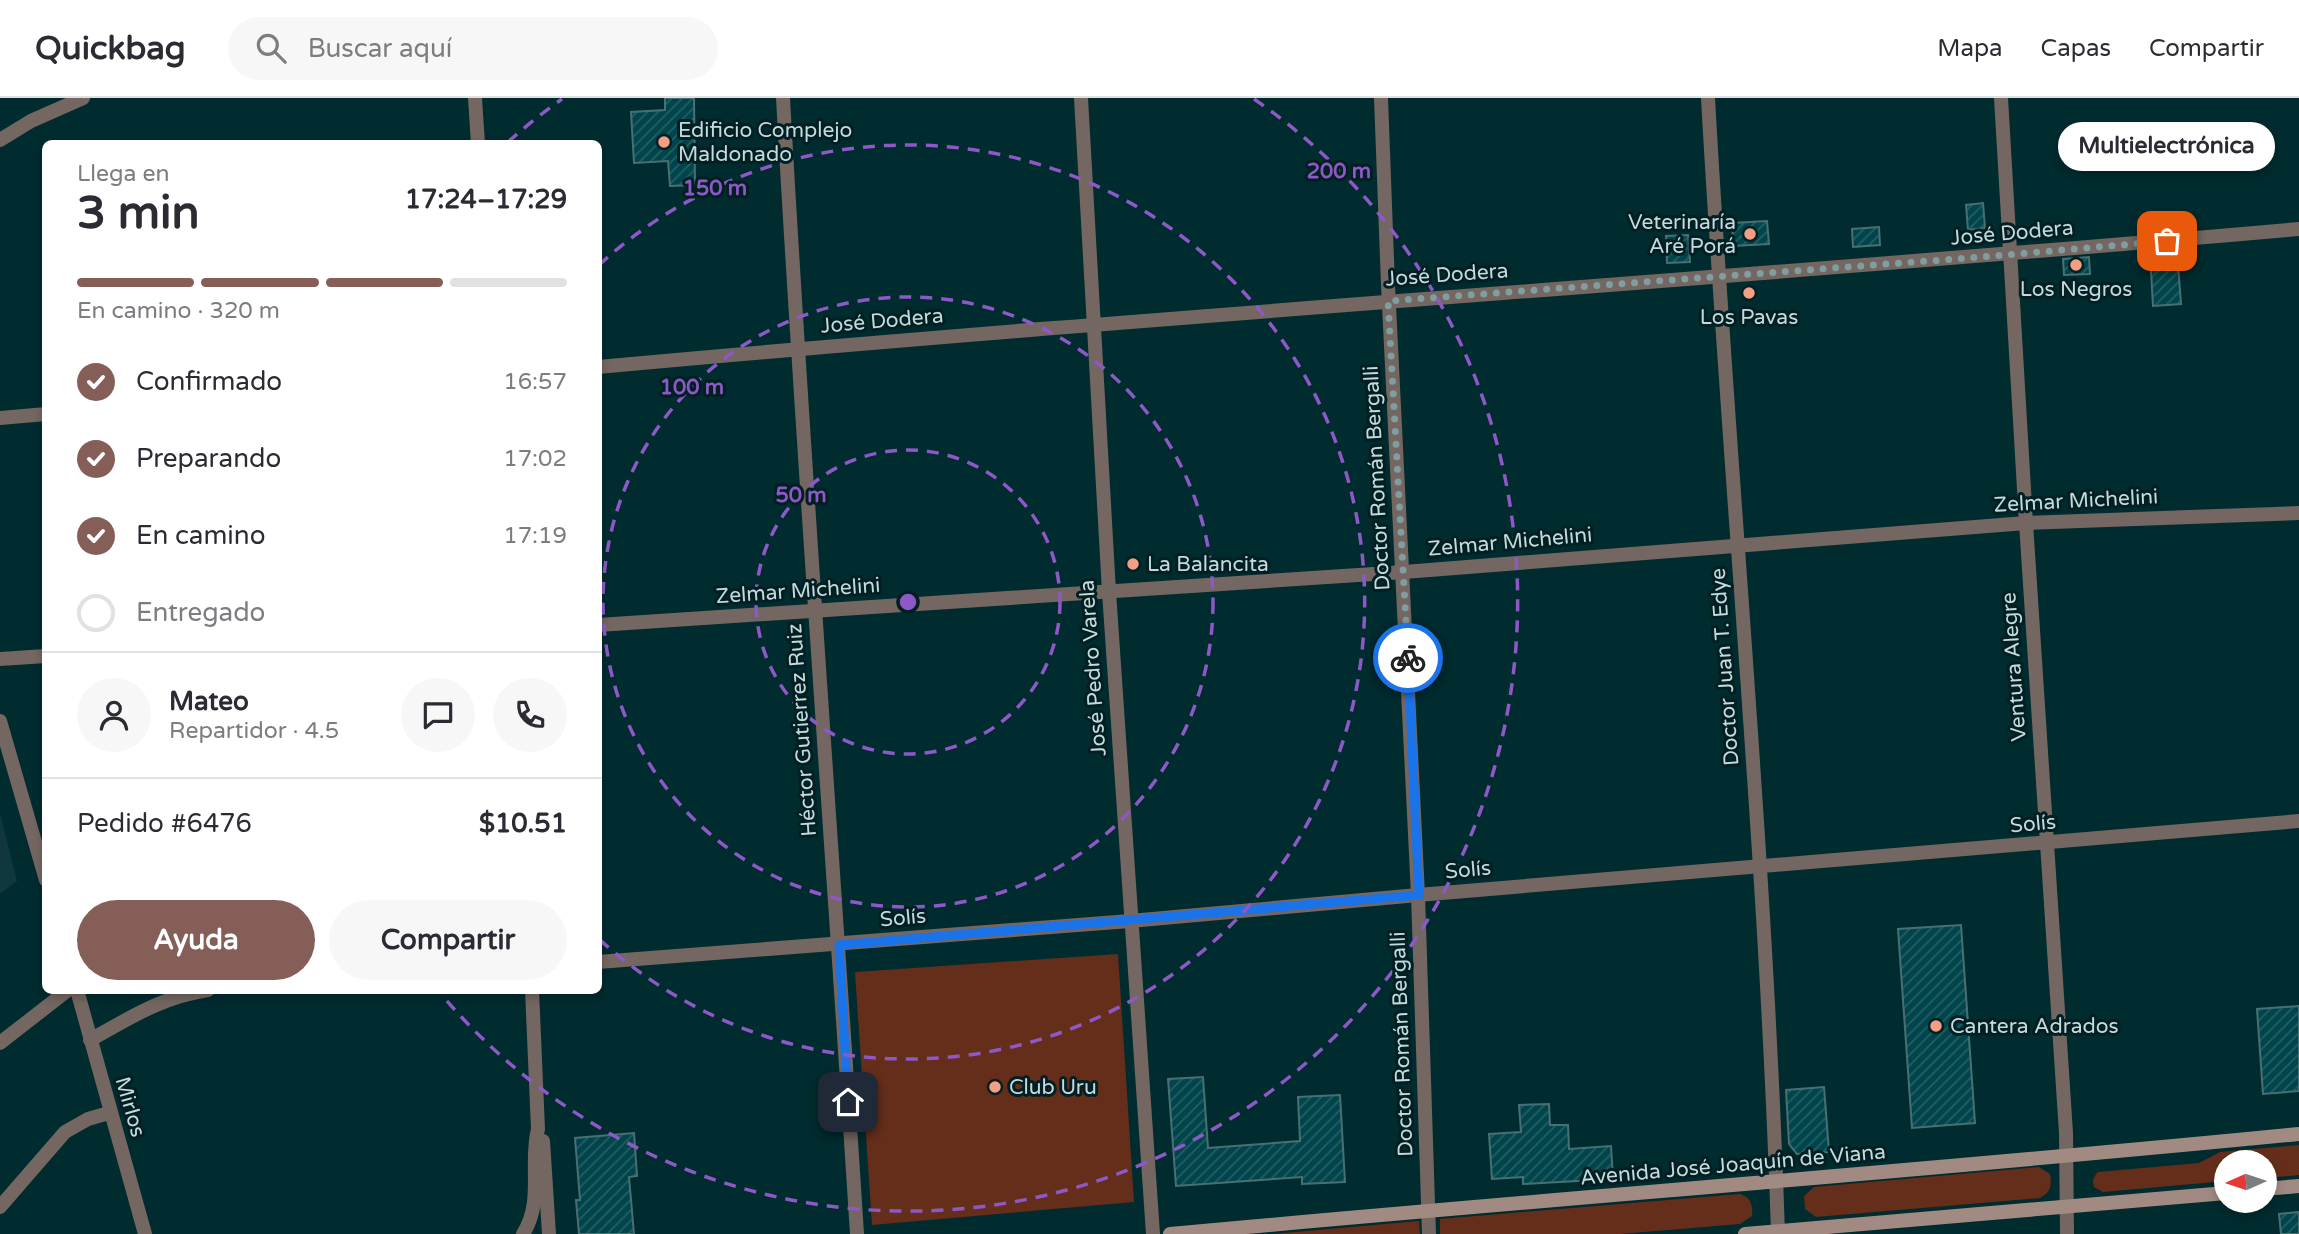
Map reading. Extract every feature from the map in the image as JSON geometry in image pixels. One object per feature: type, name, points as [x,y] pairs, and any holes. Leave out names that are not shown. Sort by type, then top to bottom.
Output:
[{"type":"main road","name":"Avenida José Joaquín de Viana","points":[[1170,1234],[2065,1158],[2299,1134]]},
{"type":"main road","points":[[2277,1188],[2299,1186]]},
{"type":"main road","points":[[1745,1234],[2214,1194]]},
{"type":"street","points":[[0,140],[31,121],[83,98]]},
{"type":"street","points":[[475,98],[478,140]]},
{"type":"street","name":"Héctor Gutierrez Ruiz","points":[[783,98],[797,349],[857,1234]]},
{"type":"street","name":"José Pedro Varela","points":[[1081,98],[1109,592],[1153,1234]]},
{"type":"street","name":"Doctor Román Bergalli","points":[[1381,98],[1388,301],[1419,895],[1429,1234]]},
{"type":"street","name":"Doctor Juan T. Edye","points":[[1708,98],[1759,867],[1778,1232]]},
{"type":"street","name":"Ventura Alegre","points":[[2001,98],[2066,1133],[2067,1234]]},
{"type":"street","name":"José Dodera","points":[[602,367],[1388,301],[2009,255],[2299,229]]},
{"type":"street","points":[[0,418],[42,414]]},
{"type":"street","name":"Zelmar Michelini","points":[[602,625],[1404,572],[2026,523],[2299,513]]},
{"type":"street","points":[[0,659],[42,656]]},
{"type":"street","points":[[0,721],[42,866]]},
{"type":"street","name":"Solís","points":[[602,962],[1130,921],[2299,821]]},
{"type":"street","points":[[0,1043],[63,994]]},
{"type":"street","name":"Mirlos","points":[[78,994],[145,1234]]},
{"type":"street","points":[[90,1040],[150,1006],[185,994]]},
{"type":"street","points":[[523,1234],[535,1207],[534,1144],[538,1129],[532,994]]},
{"type":"street","points":[[0,1207],[65,1132],[88,1119],[109,1112]]},
{"type":"street","points":[[538,1129],[544,1144],[549,1234]]},
{"type":"shaded area","points":[[0,813],[17,881],[0,894]]},
{"type":"shaded area","name":"Club Uru","points":[[1118,954],[1134,1202],[872,1225],[855,972]]},
{"type":"shaded area","points":[[2299,1145],[2299,1175],[2277,1177],[2277,1150],[2243,1150]]},
{"type":"shaded area","points":[[2214,1155],[2214,1182],[2103,1192],[2093,1185],[2093,1179],[2098,1172],[2199,1163]]},
{"type":"shaded area","points":[[2039,1167],[2050,1174],[2051,1182],[2049,1191],[2040,1198],[1816,1217],[1805,1209],[1804,1196],[1814,1187]]},
{"type":"shaded area","points":[[1740,1194],[1752,1205],[1752,1216],[1740,1224],[1620,1234],[1440,1234],[1440,1219]]},
{"type":"shaded area","points":[[1419,1221],[1420,1234],[1273,1234]]},
{"type":"building","name":"Edificio Complejo Maldonado","points":[[665,98],[694,98],[695,185],[670,186],[668,161],[634,163],[631,112],[665,110]]},
{"type":"building","points":[[1983,203],[1985,228],[1968,230],[1966,205]]},
{"type":"building","name":"Veterinaría Aré Porá","points":[[1767,221],[1769,244],[1733,246],[1732,223]]},
{"type":"building","points":[[1879,227],[1880,245],[1853,247],[1852,229]]},
{"type":"building","points":[[1688,235],[1690,262],[1667,263],[1666,236]]},
{"type":"building","points":[[2177,251],[2181,304],[2153,306],[2150,253]]},
{"type":"building","name":"Los Negros","points":[[2089,257],[2090,274],[2064,275],[2063,259]]},
{"type":"building","name":"Cantera Adrados","points":[[1961,925],[1975,1123],[1912,1128],[1898,929]]},
{"type":"building","points":[[2299,1006],[2299,1091],[2263,1094],[2257,1009]]},
{"type":"building","points":[[1203,1077],[1208,1148],[1300,1141],[1298,1097],[1340,1095],[1345,1182],[1302,1184],[1302,1177],[1176,1186],[1168,1079]]},
{"type":"building","points":[[1824,1087],[1829,1152],[1797,1154],[1789,1144],[1786,1090]]},
{"type":"building","points":[[1549,1104],[1550,1125],[1568,1125],[1569,1149],[1611,1146],[1613,1179],[1523,1184],[1523,1177],[1492,1179],[1489,1134],[1521,1132],[1519,1105]]},
{"type":"building","points":[[634,1133],[637,1176],[629,1177],[634,1234],[579,1234],[576,1200],[580,1200],[575,1138]]},
{"type":"building","points":[[2299,1212],[2299,1234],[2281,1234],[2279,1214]]},
{"type":"way so far","points":[[1408,658],[1388,301],[2167,241]]},
{"type":"place","name":"Edificio Complejo Maldonado","points":[[664,142]]},
{"type":"place","name":"Veterinaría Aré Porá","points":[[1750,234]]},
{"type":"place","name":"Multielectrónica","points":[[2167,241]]},
{"type":"place","name":"Los Negros","points":[[2076,265]]},
{"type":"place","name":"Los Pavas","points":[[1749,293]]},
{"type":"place","name":"La Balancita","points":[[1133,564]]},
{"type":"place","name":"Cantera Adrados","points":[[1936,1026]]},
{"type":"place","name":"Club Uru","points":[[995,1087]]},
{"type":"route","points":[[848,1102],[839,945],[1419,895],[1408,658]]}]
